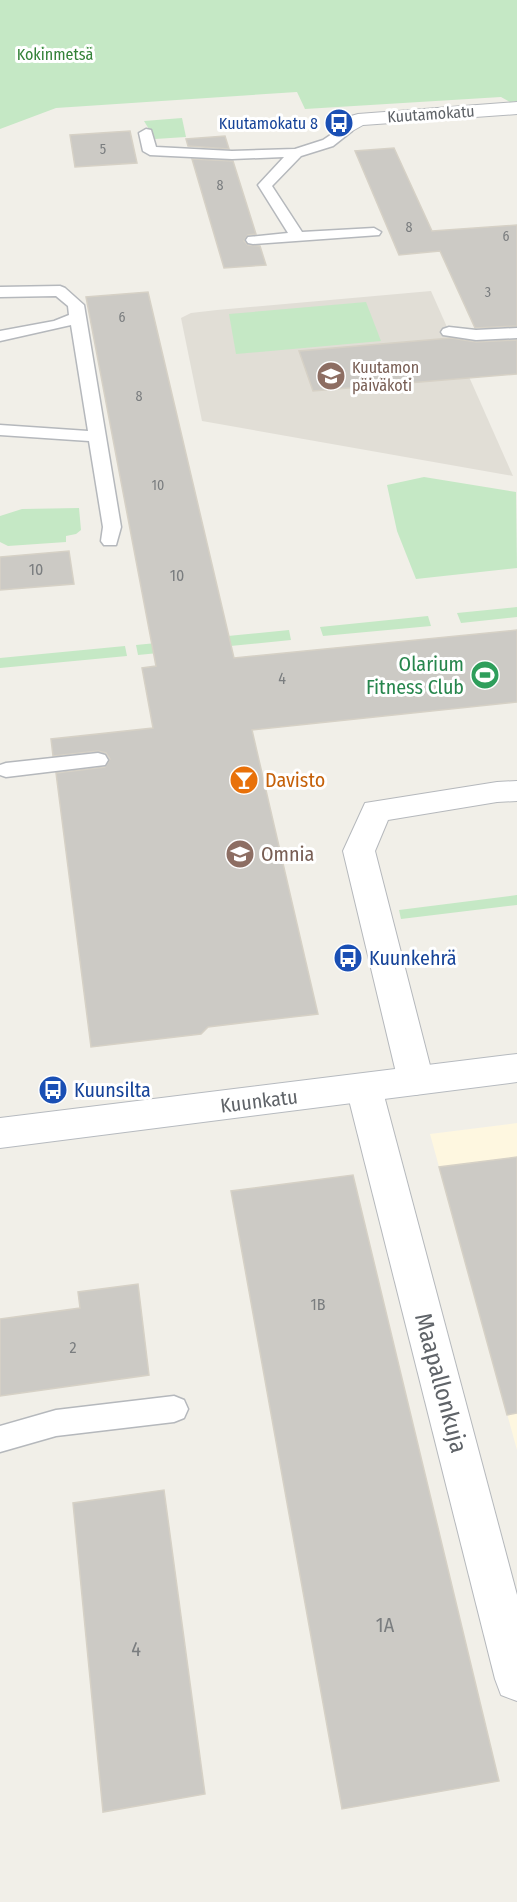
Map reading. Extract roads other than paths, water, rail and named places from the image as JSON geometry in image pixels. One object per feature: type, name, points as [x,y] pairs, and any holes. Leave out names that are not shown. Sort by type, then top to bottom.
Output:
[{"type":"street","name":"Kuutamokatu","points":[[347,128],[358,120],[517,108]]},
{"type":"street","points":[[416,1081],[360,851],[376,811],[497,792],[517,791]]},
{"type":"street","name":"Kuunkatu","points":[[0,1133],[517,1068]]},
{"type":"street","name":"Maapallonkuja","points":[[364,1088],[517,1678]]},
{"type":"lane","points":[[146,133],[150,152],[232,155],[296,153],[328,142],[347,128]]},
{"type":"lane","points":[[296,153],[265,185],[298,237]]},
{"type":"lane","points":[[253,240],[374,232]]},
{"type":"lane","points":[[0,292],[60,291],[76,305],[112,527],[110,541]]},
{"type":"lane","points":[[0,336],[58,325],[77,317]]},
{"type":"lane","points":[[449,332],[476,335],[517,333]]},
{"type":"lane","points":[[0,430],[97,437]]},
{"type":"lane","points":[[6,770],[98,760]]},
{"type":"lane","points":[[0,1439],[56,1423],[174,1409]]},
{"type":"place","name":"Kuutamokatu 8","points":[[339,123]]},
{"type":"place","name":"Kuutamon päiväkoti","points":[[331,376]]},
{"type":"place","name":"Olarium Fitness Club","points":[[485,675]]},
{"type":"place","name":"Davisto","points":[[244,780]]},
{"type":"place","name":"Omnia","points":[[240,854]]},
{"type":"place","name":"Kuunkehrä","points":[[348,958]]},
{"type":"place","name":"Kuunsilta","points":[[53,1090]]},
{"type":"park label","name":"Kokinmetsä","points":[[55,54]]}]
